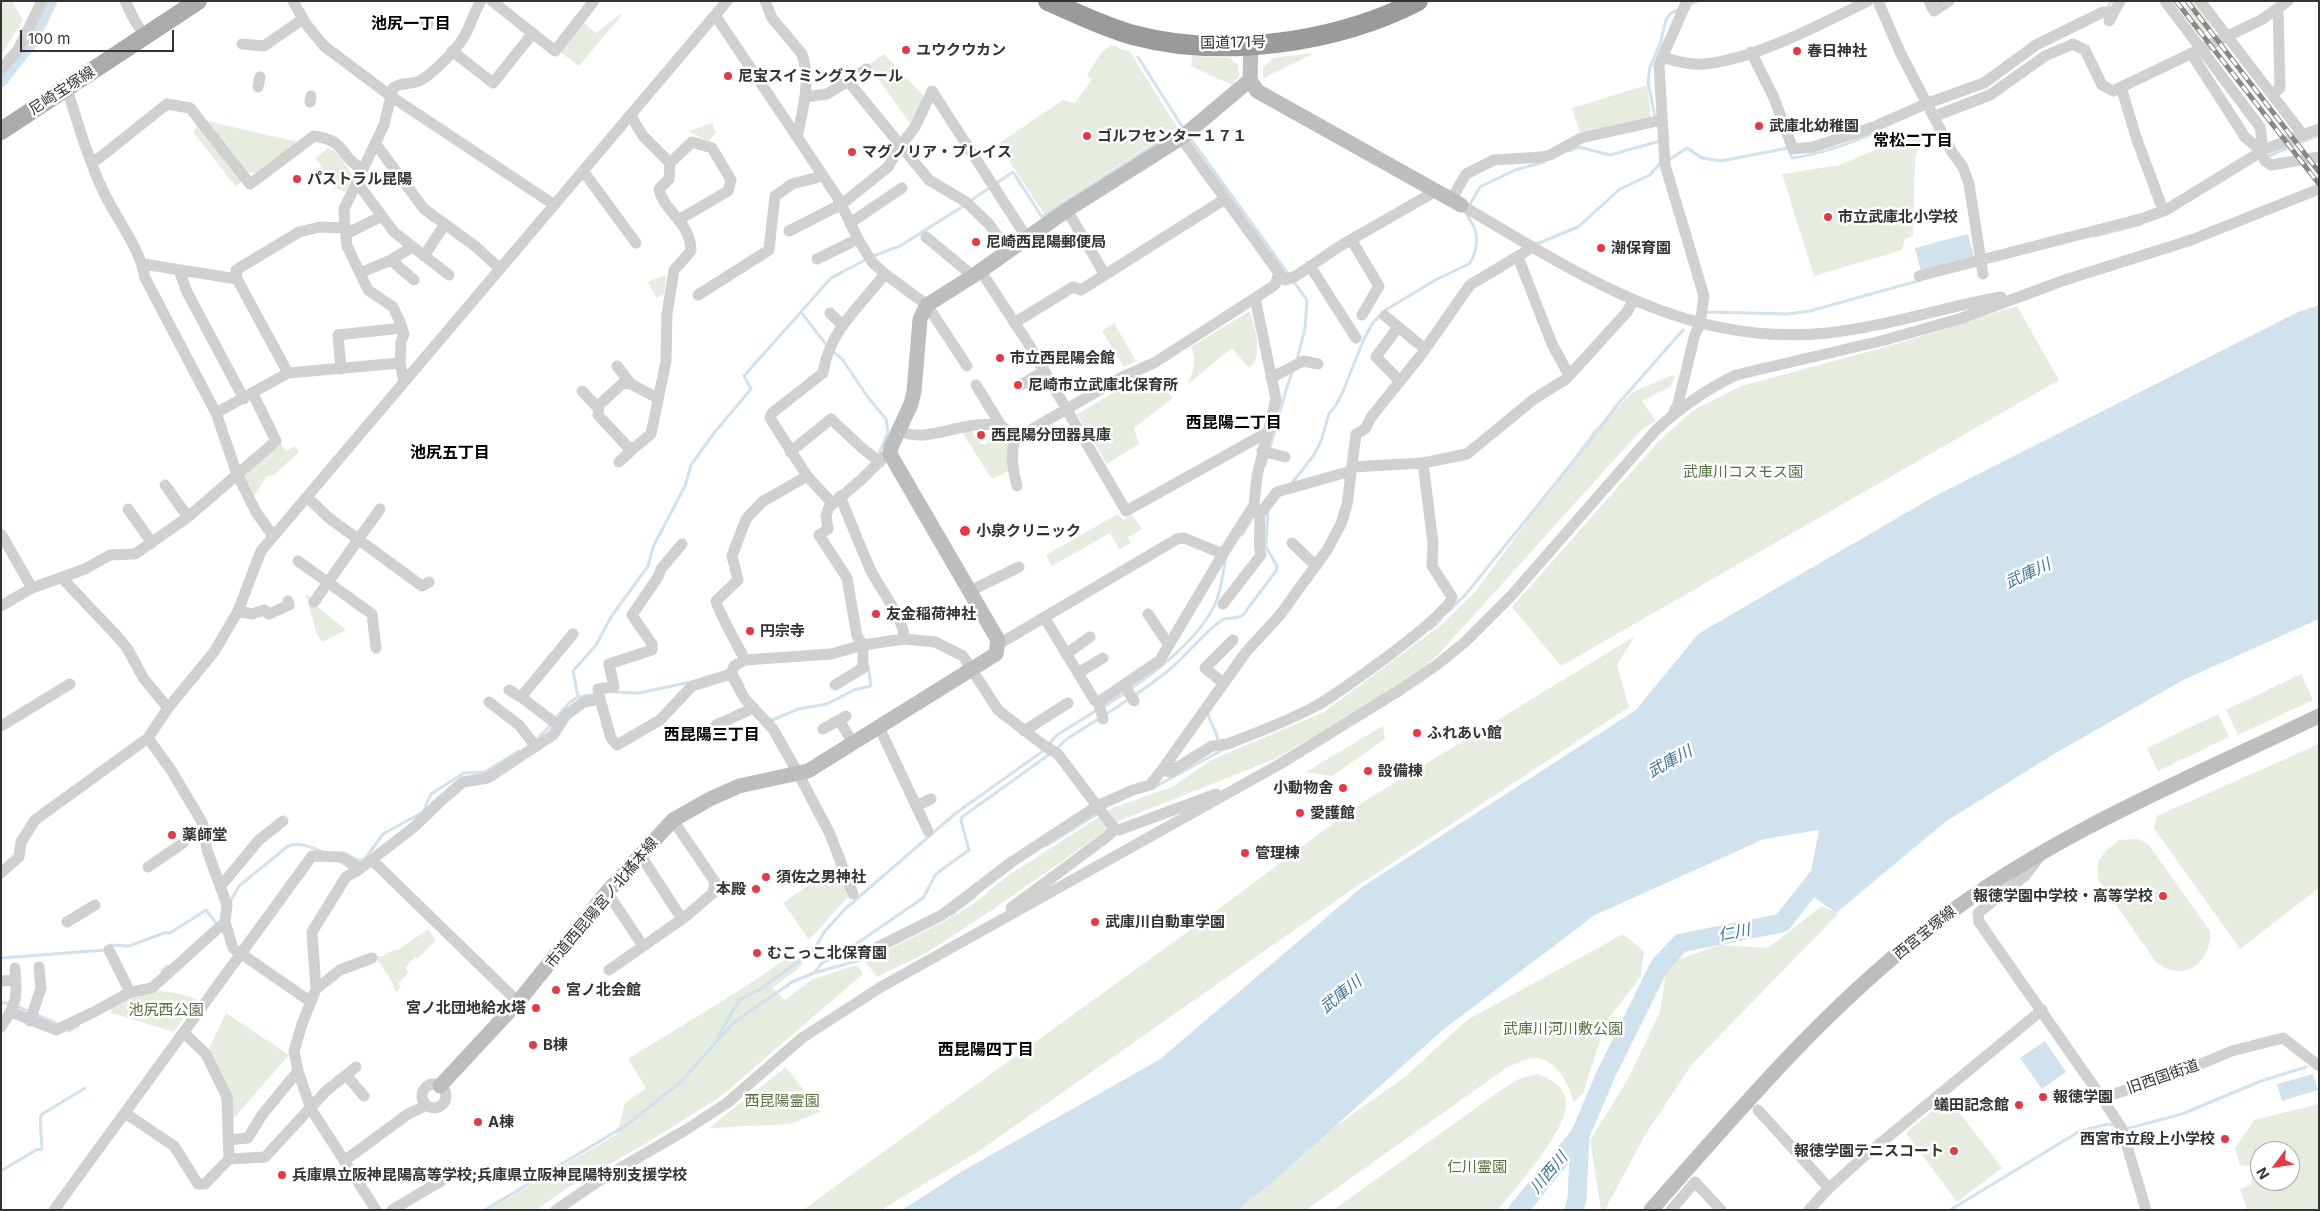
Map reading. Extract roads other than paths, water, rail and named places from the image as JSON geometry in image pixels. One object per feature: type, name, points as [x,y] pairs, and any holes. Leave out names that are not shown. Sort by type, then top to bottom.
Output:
[{"type":"highway","name":"国道171号","points":[[1048,1],[1134,35],[1195,45],[1251,45],[1316,36],[1348,28],[1418,1]]},
{"type":"main road","name":"尼崎宝塚線","points":[[1,131],[198,1]]},
{"type":"street","points":[[1,69],[18,50],[42,1]]},
{"type":"street","points":[[125,1],[145,36]]},
{"type":"street","points":[[293,1],[303,20],[324,46],[392,97],[553,204]]},
{"type":"street","points":[[404,382],[400,363],[401,342],[404,334],[402,328],[393,307],[368,290],[360,274],[347,246],[344,210],[358,184],[384,125],[394,86],[420,81],[452,51],[466,35],[474,11],[481,1]]},
{"type":"street","points":[[492,1],[555,51],[594,1]]},
{"type":"street","points":[[1,873],[19,857],[22,842],[36,820],[148,738],[168,708],[214,652],[238,611],[261,550],[553,204],[584,172],[726,1]]},
{"type":"street","points":[[765,1],[772,18],[802,54],[806,79],[806,98],[797,137]]},
{"type":"street","points":[[1928,1],[1934,11],[1949,1]]},
{"type":"street","points":[[1751,52],[1774,98],[1793,149],[1813,147],[1871,128],[1928,103],[1984,83],[2036,44],[2109,14],[2120,1]]},
{"type":"street","points":[[2165,1],[2245,137],[2261,154],[2272,165],[2319,156]]},
{"type":"street","points":[[2200,1],[2303,135]]},
{"type":"street","points":[[1935,116],[1990,95],[2045,56],[2073,44],[2085,50],[2102,85],[2113,90],[2261,20],[2288,1]]},
{"type":"street","points":[[1663,57],[1680,63],[1705,64],[1751,52],[1877,2],[1900,52],[1935,116],[1952,152],[1963,167],[1969,184],[1983,274]]},
{"type":"street","points":[[1674,412],[1700,324],[1704,296],[1665,162],[1658,120],[1659,65],[1685,6]]},
{"type":"street","points":[[2272,94],[2280,88],[2278,8]]},
{"type":"street","points":[[715,15],[842,204],[858,239],[872,262],[927,305],[956,354],[967,366]]},
{"type":"street","points":[[242,44],[264,46],[303,20]]},
{"type":"street","points":[[452,51],[493,83],[533,33]]},
{"type":"street","points":[[1251,45],[1250,80],[1257,91],[1462,206],[1528,249],[1633,301],[1700,324],[1745,332],[1790,335],[1826,333],[1890,324],[1990,299],[2033,292]]},
{"type":"street","points":[[2196,51],[2260,127],[2262,140],[2261,154]]},
{"type":"street","points":[[806,98],[827,94],[866,69]]},
{"type":"street","points":[[835,685],[863,668],[863,645],[857,636],[847,578],[819,536],[828,529],[826,516],[836,500],[885,456],[911,404],[914,392],[920,319],[927,305],[1067,210],[1181,138],[1250,80]]},
{"type":"street","points":[[848,82],[929,180],[966,202],[989,224],[1008,250]]},
{"type":"street","points":[[2121,87],[2136,137],[2163,210]]},
{"type":"street","points":[[66,89],[91,160],[105,193],[143,264],[145,278],[216,413],[237,474],[256,512],[273,536]]},
{"type":"street","points":[[789,231],[842,204],[888,167],[901,145],[915,127],[932,92],[1027,238]]},
{"type":"street","points":[[91,160],[98,159],[167,104],[190,108],[250,184],[314,136],[327,138],[342,147],[353,165],[363,169]]},
{"type":"street","points":[[631,116],[643,136],[670,163]]},
{"type":"street","points":[[1462,206],[1466,174],[1494,160],[1550,155],[1581,138],[1658,120]]},
{"type":"street","points":[[1919,276],[2133,222],[2163,210],[2261,154],[2268,148],[2319,129]]},
{"type":"street","points":[[1181,138],[1224,199],[1287,276]]},
{"type":"street","points":[[619,462],[650,434],[666,361],[667,314],[674,270],[691,250],[691,241],[680,220],[661,197],[659,189],[669,179],[670,163],[692,142],[712,148],[731,180],[728,190],[680,220]]},
{"type":"street","points":[[375,143],[424,209],[474,246],[500,269]]},
{"type":"street","points":[[584,172],[616,205],[636,237]]},
{"type":"street","points":[[698,295],[769,250],[775,196],[792,184],[824,176]]},
{"type":"street","points":[[358,184],[394,232],[449,275]]},
{"type":"street","points":[[850,223],[902,188]]},
{"type":"street","points":[[556,1210],[603,1178],[684,1131],[727,1103],[802,1038],[838,1013],[1280,764],[1400,690],[1465,642],[1511,596],[1656,430],[1674,412],[1736,375],[1885,340],[1962,318],[2065,280],[2191,240],[2319,189]]},
{"type":"street","points":[[1017,486],[1013,472],[1012,448],[1014,439],[1122,377],[1154,363],[1287,276],[1310,266],[1436,191]]},
{"type":"street","points":[[1014,323],[1072,287],[1081,290],[1224,199]]},
{"type":"street","points":[[1067,210],[1104,275]]},
{"type":"street","points":[[288,373],[237,279],[236,270],[299,232],[320,227],[345,231],[382,216]]},
{"type":"street","points":[[424,256],[445,224]]},
{"type":"street","points":[[926,237],[976,273],[1014,323],[1067,409],[1126,511],[1268,432]]},
{"type":"street","points":[[817,259],[858,239]]},
{"type":"street","points":[[1352,241],[1379,286],[1362,315]]},
{"type":"street","points":[[360,274],[412,247]]},
{"type":"street","points":[[1166,771],[1223,683],[1246,652],[1280,615],[1316,566],[1341,524],[1347,505],[1360,432],[1398,378],[1470,284],[1528,249]]},
{"type":"street","points":[[1528,249],[1552,344],[1569,375]]},
{"type":"street","points":[[390,260],[414,280]]},
{"type":"street","points":[[143,264],[237,279]]},
{"type":"street","points":[[1310,266],[1356,338]]},
{"type":"street","points":[[1,606],[32,588],[85,569],[110,555],[135,554],[188,517],[276,441],[187,292],[180,270]]},
{"type":"street","points":[[885,274],[842,325],[832,343],[823,373],[772,413],[770,418],[807,476],[836,500],[872,572],[900,622],[904,639]]},
{"type":"street","points":[[1223,604],[1261,555],[1259,547],[1261,528],[1257,476],[1272,454],[1268,432],[1276,399],[1275,376],[1256,298]]},
{"type":"street","points":[[1098,701],[1125,686],[1155,665],[1223,554],[1259,506],[1285,490],[1354,468],[1423,463],[1466,454],[1534,399],[1569,375],[1627,312],[1633,301]]},
{"type":"street","points":[[830,313],[842,325]]},
{"type":"street","points":[[1385,316],[1423,347]]},
{"type":"street","points":[[1398,327],[1376,357],[1398,378]]},
{"type":"street","points":[[341,369],[338,335],[402,328]]},
{"type":"street","points":[[1275,376],[1303,361],[1318,364]]},
{"type":"street","points":[[216,413],[248,397],[288,373],[400,363]]},
{"type":"street","points":[[616,366],[631,384]]},
{"type":"street","points":[[1021,385],[1044,371]]},
{"type":"street","points":[[598,418],[598,405],[623,383],[631,384],[657,398]]},
{"type":"street","points":[[976,385],[1000,424],[1014,439]]},
{"type":"street","points":[[582,391],[598,418],[627,446],[634,448]]},
{"type":"street","points":[[790,452],[831,419],[862,448],[892,460],[970,591],[998,644],[1177,539],[1184,538],[1223,554]]},
{"type":"street","points":[[898,431],[911,436],[927,435],[968,426],[1000,424]]},
{"type":"street","points":[[860,956],[942,915],[997,872],[1098,807],[1133,790],[1150,785],[1166,771],[1217,746],[1292,718],[1323,702],[1426,628],[1450,606],[1452,598],[1432,566],[1433,543],[1423,463]]},
{"type":"street","points":[[745,660],[729,626],[716,607],[716,602],[738,580],[732,556],[746,519],[762,502],[807,476]]},
{"type":"street","points":[[165,485],[188,517]]},
{"type":"street","points":[[307,497],[329,518],[422,586],[429,582]]},
{"type":"street","points":[[128,509],[152,543]]},
{"type":"street","points":[[314,602],[380,509]]},
{"type":"street","points":[[1,534],[32,588]]},
{"type":"street","points":[[1292,543],[1316,566]]},
{"type":"street","points":[[682,544],[661,569],[658,577],[632,615],[652,644],[652,650],[609,664],[614,686],[598,689],[611,738],[617,745],[660,720],[692,686],[731,674]]},
{"type":"street","points":[[298,562],[372,614],[373,643]]},
{"type":"street","points":[[970,591],[1019,567]]},
{"type":"street","points":[[62,578],[121,642],[144,679],[168,708]]},
{"type":"street","points":[[238,611],[252,614],[264,610],[270,618],[289,605],[288,601]]},
{"type":"street","points":[[1148,614],[1169,645]]},
{"type":"street","points":[[1044,617],[1095,701],[1098,701],[1103,719]]},
{"type":"street","points":[[521,697],[550,654],[573,634]]},
{"type":"street","points":[[1066,654],[1090,637]]},
{"type":"street","points":[[852,894],[830,834],[773,729],[745,699],[731,674],[734,666],[745,660],[831,654],[863,645],[904,639],[935,642],[963,656],[998,710],[1024,731],[1058,754],[1109,822],[1119,830],[1241,786]]},
{"type":"street","points":[[1223,683],[1205,668],[1233,640]]},
{"type":"street","name":"市道西昆陽宮ノ北橘本線","points":[[440,1086],[518,1002],[608,892],[673,820],[710,799],[739,786],[798,775],[996,654],[998,644]]},
{"type":"street","points":[[1078,673],[1103,658]]},
{"type":"street","points":[[1,726],[70,684]]},
{"type":"street","points":[[1125,686],[1134,701]]},
{"type":"street","points":[[509,690],[558,726]]},
{"type":"street","points":[[376,1210],[311,1109],[298,1071],[294,1051],[316,989],[312,932],[346,877],[360,869],[414,827],[463,782],[488,778],[534,743],[553,735],[566,715],[584,702],[600,699]]},
{"type":"street","points":[[489,702],[519,725],[534,743]]},
{"type":"street","points":[[1024,731],[1068,703]]},
{"type":"street","points":[[716,725],[754,708]]},
{"type":"street","name":"西宮宝塚線","points":[[1651,1210],[1714,1137],[1793,1051],[1866,983],[1940,920],[2044,850],[2319,716]]},
{"type":"street","points":[[823,729],[842,718],[853,743]]},
{"type":"street","points":[[879,727],[928,831]]},
{"type":"street","points":[[148,738],[171,770],[202,822],[207,850],[227,905],[224,922],[233,948],[311,1002]]},
{"type":"street","points":[[916,806],[931,799]]},
{"type":"street","points":[[608,970],[682,919],[713,893],[715,882],[673,820]]},
{"type":"street","points":[[997,922],[1010,909],[1108,836],[1112,832],[1109,822]]},
{"type":"street","points":[[220,887],[259,840],[279,826]]},
{"type":"street","points":[[148,867],[183,843]]},
{"type":"street","points":[[2044,850],[2024,876],[1978,913],[1978,922],[2042,1010],[2122,1129],[2146,1210]]},
{"type":"street","points":[[54,1210],[312,856],[341,857],[360,869]]},
{"type":"street","points":[[641,856],[682,919]]},
{"type":"street","points":[[372,860],[518,1002]]},
{"type":"street","points":[[608,892],[643,946]]},
{"type":"street","points":[[67,922],[95,905]]},
{"type":"street","points":[[11,1012],[56,1030],[130,992],[152,988],[224,922]]},
{"type":"street","points":[[110,950],[130,992]]},
{"type":"street","points":[[316,989],[340,970],[372,958]]},
{"type":"street","points":[[30,1021],[41,988],[39,967]]},
{"type":"street","points":[[1,1027],[17,999],[16,974],[2,981]]},
{"type":"street","points":[[1809,1210],[1829,1188],[1860,1160],[2042,1010]]},
{"type":"street","points":[[184,1033],[206,1054],[227,1097],[229,1159]]},
{"type":"street","name":"旧西国街道","points":[[2102,1098],[2181,1072],[2232,1051],[2283,1038],[2319,1066]]},
{"type":"street","points":[[125,1113],[174,1146],[198,1184],[205,1184],[229,1159],[265,1157],[311,1109],[326,1090],[356,1067]]},
{"type":"street","points":[[228,1140],[248,1138],[262,1115],[298,1071]]},
{"type":"street","points":[[346,1075],[364,1096]]},
{"type":"street","points":[[344,1161],[408,1114],[421,1108]]},
{"type":"street","points":[[1758,1110],[1829,1188]]},
{"type":"street","points":[[392,1210],[441,1181]]},
{"type":"street","points":[[1671,1210],[1695,1182],[1721,1210]]},
{"type":"water","points":[[1968,234],[1974,257],[1921,271],[1915,248]]},
{"type":"water","name":"武庫川","points":[[2319,305],[2319,619],[2183,680],[2054,754],[1945,822],[1836,913],[1807,892],[1819,830],[1764,839],[1595,915],[1444,1029],[1286,1170],[1238,1210],[902,1210],[966,1169],[1159,1060],[1362,887],[1636,710],[1698,634],[1935,496],[2298,312]]},
{"type":"water","points":[[2045,1041],[2066,1072],[2042,1089],[2020,1058]]},
{"type":"water","points":[[2313,1074],[2318,1090],[2282,1101],[2277,1084]]},
{"type":"waterway","points":[[1,82],[31,44],[52,1]]},
{"type":"waterway","points":[[1689,5],[1698,1]]},
{"type":"waterway","points":[[2106,10],[2111,1]]},
{"type":"waterway","points":[[1655,118],[1648,82],[1650,67],[1660,44],[1666,20],[1670,14],[1679,9]]},
{"type":"waterway","points":[[1138,57],[1183,128]]},
{"type":"waterway","points":[[970,201],[1013,172],[1042,217],[1182,127]]},
{"type":"waterway","points":[[1667,161],[1687,148],[1702,158],[1721,161],[1788,148],[1792,158],[1835,148],[1876,132]]},
{"type":"waterway","points":[[2266,157],[2319,135]]},
{"type":"waterway","points":[[1190,138],[1307,300],[1305,328],[1297,360]]},
{"type":"waterway","points":[[1568,151],[1579,147],[1610,155],[1660,141]]},
{"type":"waterway","points":[[1469,206],[1480,187],[1515,170],[1544,162]]},
{"type":"waterway","points":[[1534,245],[1578,227],[1620,189],[1650,175],[1661,162]]},
{"type":"waterway","points":[[873,256],[900,246],[965,205]]},
{"type":"waterway","points":[[1292,483],[1314,455],[1321,441],[1329,414],[1344,389],[1363,341],[1372,324],[1384,311],[1437,279],[1469,264],[1475,251],[1476,231],[1467,212]]},
{"type":"waterway","points":[[2095,236],[2142,224]]},
{"type":"waterway","points":[[555,719],[569,703],[578,697],[573,671],[596,645],[611,617],[648,566],[653,547],[685,486],[691,465],[714,433],[751,389],[744,376],[831,278],[867,259]]},
{"type":"waterway","points":[[1707,312],[1788,314],[1810,311],[1921,280]]},
{"type":"waterway","points":[[801,312],[828,347]]},
{"type":"waterway","points":[[1449,611],[1466,594],[1617,405],[1683,330]]},
{"type":"waterway","points":[[832,351],[842,359],[867,396],[886,419],[888,432],[878,456]]},
{"type":"waterway","points":[[1265,465],[1293,370]]},
{"type":"waterway","points":[[1055,750],[1067,739],[1157,680],[1222,620],[1243,615],[1276,571],[1277,566],[1266,547],[1268,511]]},
{"type":"waterway","points":[[1242,535],[1254,515]]},
{"type":"waterway","points":[[1130,689],[1166,662],[1200,628],[1217,599],[1221,588],[1226,558]]},
{"type":"waterway","points":[[1431,629],[1441,619]]},
{"type":"waterway","points":[[770,721],[798,709],[827,704],[854,690],[871,686],[868,666]]},
{"type":"waterway","points":[[735,671],[743,685]]},
{"type":"waterway","points":[[613,692],[639,693],[691,682]]},
{"type":"waterway","points":[[1103,707],[1125,693]]},
{"type":"waterway","points":[[578,697],[597,694]]},
{"type":"waterway","points":[[717,1039],[739,1000],[759,990],[813,951],[825,931],[845,909],[956,813],[1043,751],[1057,735],[1097,710]]},
{"type":"waterway","points":[[1208,712],[1218,743]]},
{"type":"waterway","points":[[537,739],[552,724]]},
{"type":"waterway","points":[[1153,788],[1224,749]]},
{"type":"waterway","points":[[344,853],[357,860],[364,860],[383,834],[423,812],[431,794],[464,773],[485,772],[519,751]]},
{"type":"waterway","points":[[814,973],[822,963],[840,955],[923,898],[936,874],[969,850],[961,821],[962,817],[1050,754]]},
{"type":"waterway","points":[[1046,846],[1100,812]]},
{"type":"waterway","points":[[230,902],[239,886],[288,846],[297,844],[323,852]]},
{"type":"waterway","name":"仁川","points":[[1574,1210],[1577,1199],[1580,1135],[1606,1074],[1660,965],[1681,943],[1782,923],[1822,872]]},
{"type":"waterway","points":[[951,915],[976,896]]},
{"type":"waterway","points":[[1,958],[105,950],[111,945],[129,946],[164,933],[170,933],[206,910],[217,924]]},
{"type":"waterway","points":[[485,1210],[625,1126],[681,1082],[732,1024],[792,982],[814,973],[860,960]]},
{"type":"waterway","points":[[162,971],[168,966]]},
{"type":"waterway","points":[[1,1003],[10,1003]]},
{"type":"waterway","points":[[16,1006],[58,1024]]},
{"type":"waterway","points":[[66,1029],[69,1031],[78,1026]]},
{"type":"waterway","points":[[2126,1129],[2182,1114],[2261,1081],[2306,1067]]},
{"type":"waterway","points":[[1,1171],[36,1150],[42,1149],[41,1115],[85,1088]]},
{"type":"waterway","points":[[1950,1210],[2080,1131],[2108,1124],[2114,1125]]},
{"type":"waterway","name":"川西川","points":[[1518,1210],[1580,1135]]},
{"type":"railway","points":[[2176,1],[2319,184]]},
{"type":"railway","points":[[2187,1],[2319,172]]},
{"type":"place","name":"ユウクウカン","points":[[906,50]]},
{"type":"place","name":"春日神社","points":[[1797,51]]},
{"type":"place","name":"尼宝スイミングスクール","points":[[728,76]]},
{"type":"place","name":"武庫北幼稚園","points":[[1759,126]]},
{"type":"place","name":"ゴルフセンター１７１","points":[[1087,136]]},
{"type":"place","name":"マグノリア・プレイス","points":[[852,152]]},
{"type":"place","name":"パストラル昆陽","points":[[297,179]]},
{"type":"place","name":"市立武庫北小学校","points":[[1828,217]]},
{"type":"place","name":"尼崎西昆陽郵便局","points":[[976,242]]},
{"type":"place","name":"潮保育園","points":[[1601,248]]},
{"type":"place","name":"市立西昆陽会館","points":[[1000,358]]},
{"type":"place","name":"尼崎市立武庫北保育所","points":[[1018,385]]},
{"type":"place","name":"西昆陽分団器具庫","points":[[981,435]]},
{"type":"place","name":"小泉クリニック","points":[[965,531]]},
{"type":"place","name":"友金稲荷神社","points":[[876,614]]},
{"type":"place","name":"円宗寺","points":[[750,631]]},
{"type":"place","name":"ふれあい館","points":[[1417,733]]},
{"type":"place","name":"設備棟","points":[[1368,771]]},
{"type":"place","name":"小動物舍","points":[[1343,788]]},
{"type":"place","name":"愛護館","points":[[1300,813]]},
{"type":"place","name":"薬師堂","points":[[172,835]]},
{"type":"place","name":"管理棟","points":[[1245,853]]},
{"type":"place","name":"須佐之男神社","points":[[766,877]]},
{"type":"place","name":"本殿","points":[[756,889]]},
{"type":"place","name":"報徳学園中学校・高等学校","points":[[2163,896]]},
{"type":"place","name":"武庫川自動車学園","points":[[1095,922]]},
{"type":"place","name":"むこっこ北保育園","points":[[757,953]]},
{"type":"place","name":"宮ノ北会館","points":[[556,990]]},
{"type":"place","name":"宮ノ北団地給水塔","points":[[536,1008]]},
{"type":"place","name":"B棟","points":[[533,1045]]},
{"type":"place","name":"報徳学園","points":[[2043,1097]]},
{"type":"place","name":"蟻田記念館","points":[[2019,1105]]},
{"type":"place","name":"A棟","points":[[478,1122]]},
{"type":"place","name":"西宮市立段上小学校","points":[[2225,1139]]},
{"type":"place","name":"報徳学園テニスコート","points":[[1954,1151]]},
{"type":"place","name":"兵庫県立阪神昆陽高等学校;兵庫県立阪神昆陽特別支援学校","points":[[282,1175]]},
{"type":"district","name":"池尻一丁目","points":[[411,24]]},
{"type":"district","name":"常松二丁目","points":[[1913,141]]},
{"type":"district","name":"西昆陽二丁目","points":[[1234,423]]},
{"type":"district","name":"池尻五丁目","points":[[450,453]]},
{"type":"district","name":"西昆陽三丁目","points":[[712,735]]},
{"type":"district","name":"西昆陽四丁目","points":[[986,1050]]},
{"type":"park label","name":"武庫川コスモス園","points":[[1743,472]]},
{"type":"park label","name":"池尻西公園","points":[[166,1010]]},
{"type":"park label","name":"武庫川河川敷公園","points":[[1563,1029]]},
{"type":"park label","name":"西昆陽霊園","points":[[782,1101]]},
{"type":"park label","name":"仁川霊園","points":[[1477,1167]]}]
